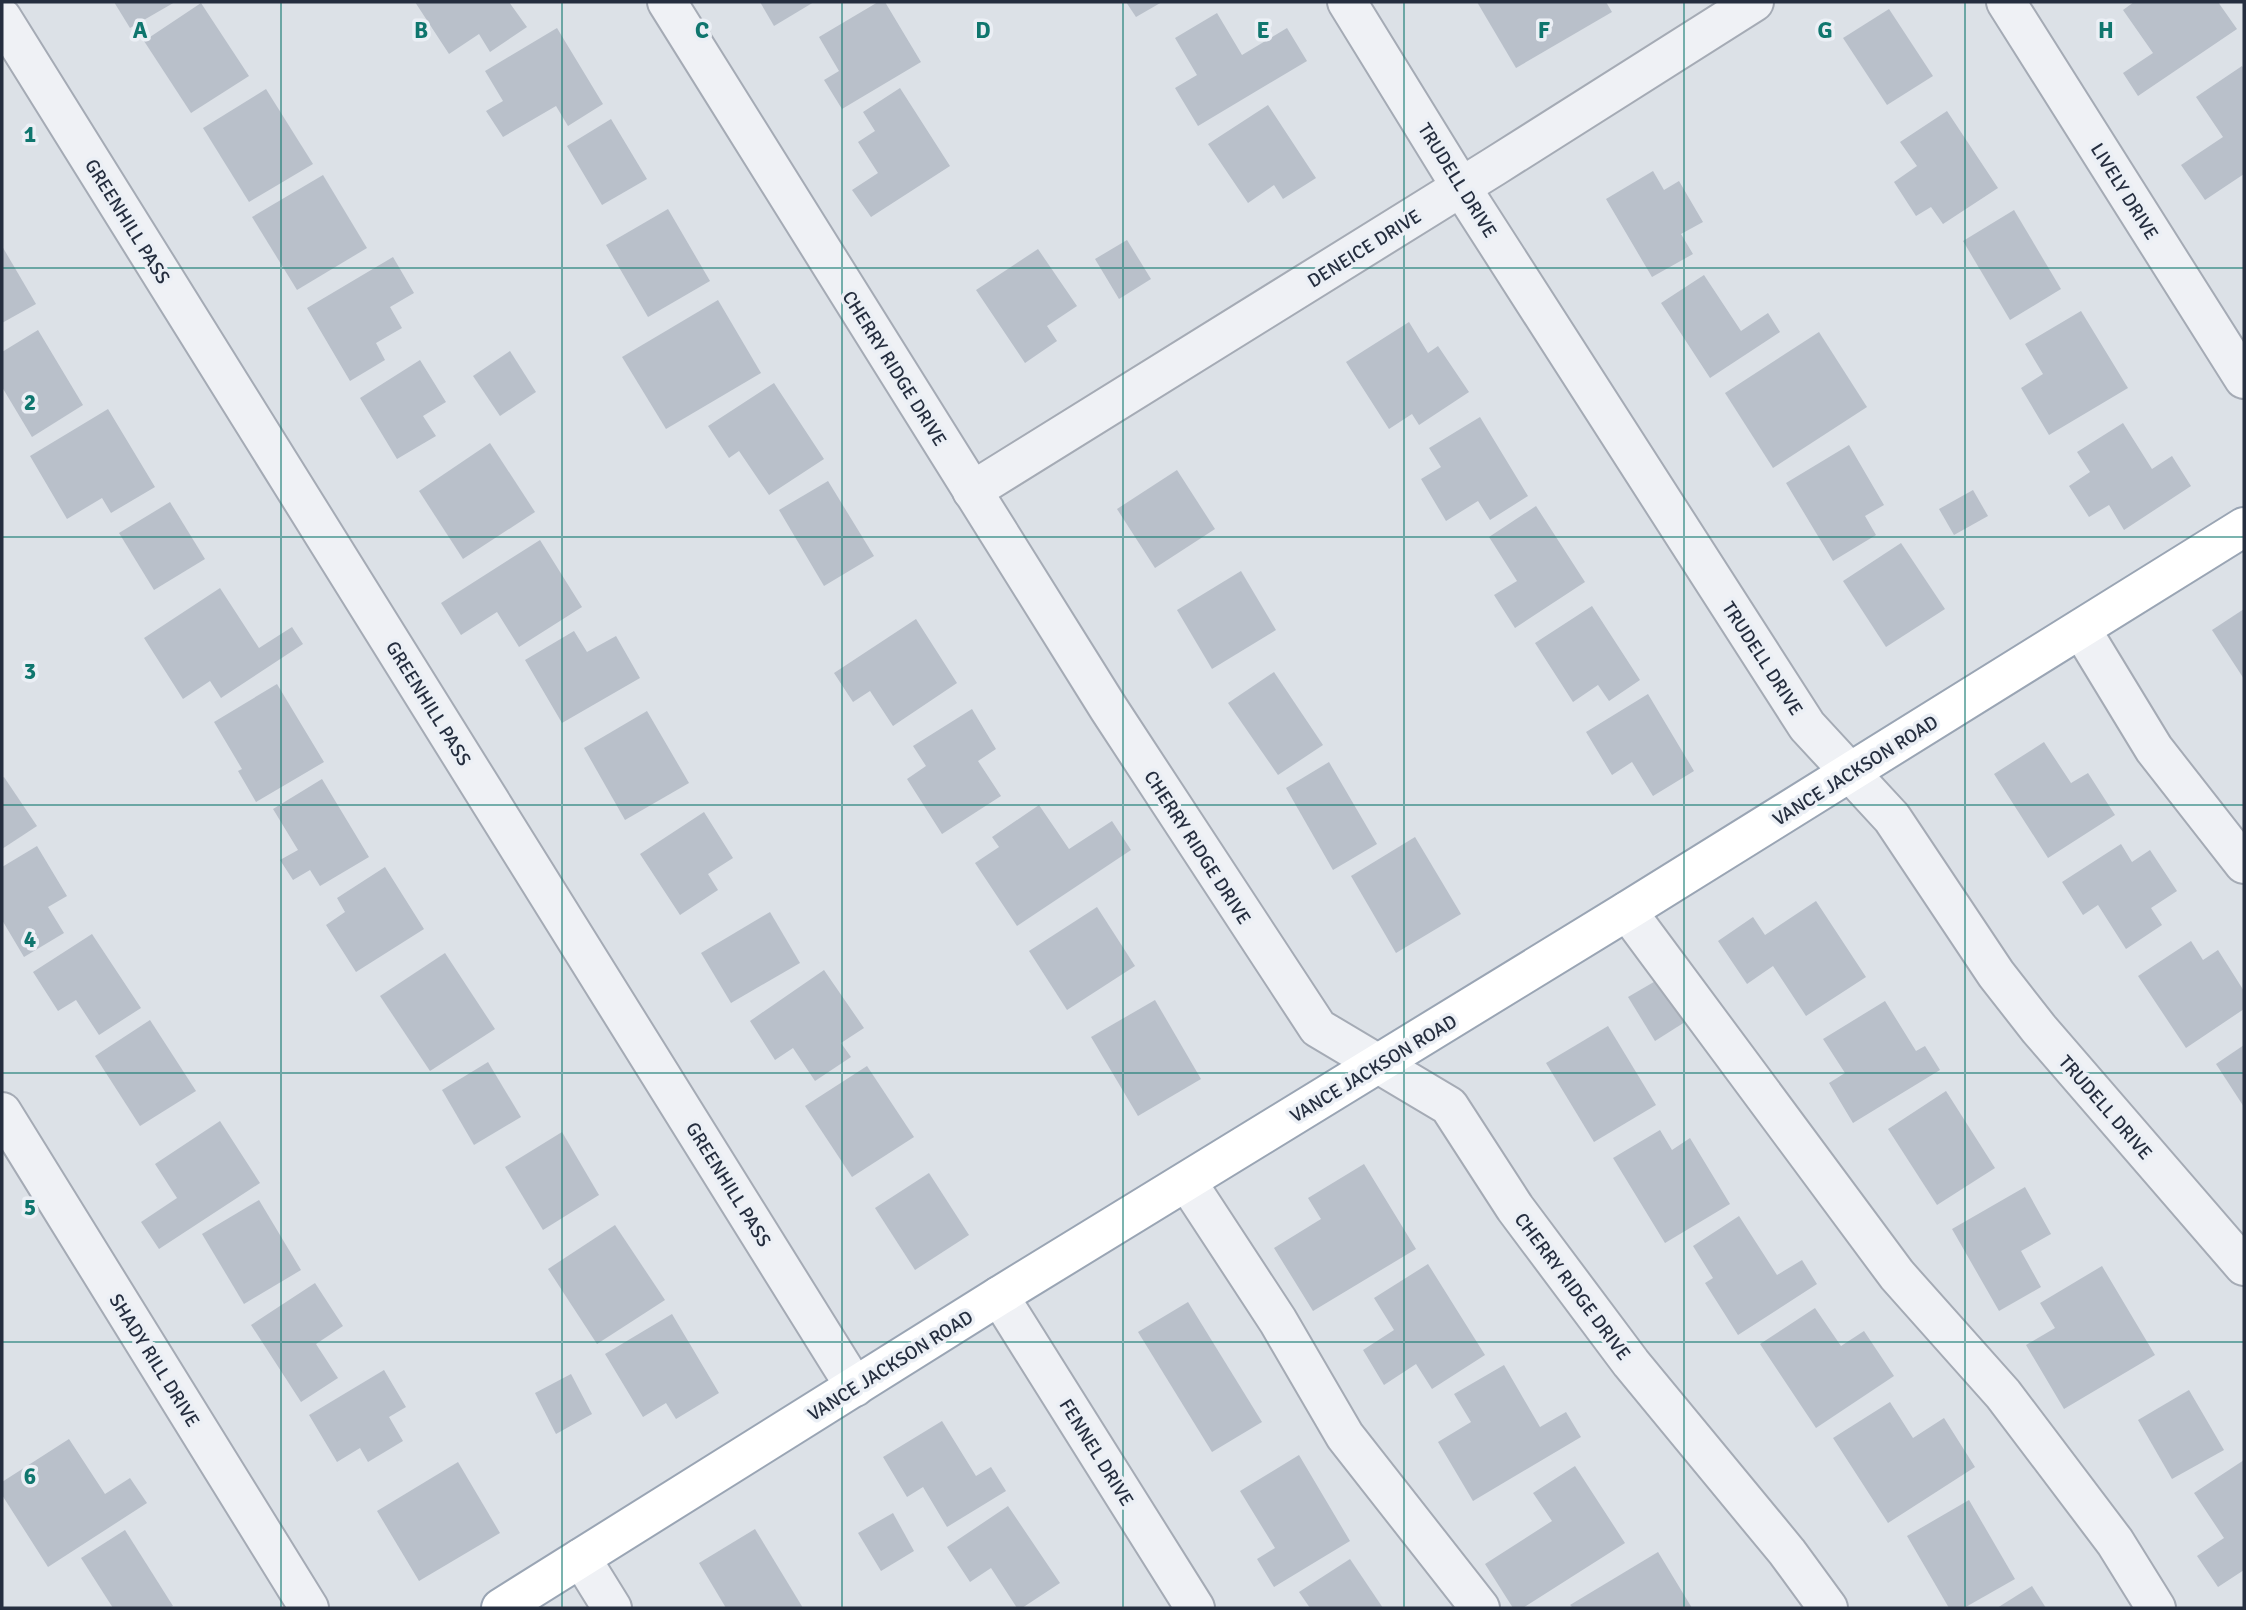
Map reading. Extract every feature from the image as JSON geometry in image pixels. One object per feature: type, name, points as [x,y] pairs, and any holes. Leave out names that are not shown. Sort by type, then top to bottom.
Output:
[{"type":"main road","name":"VANCE JACKSON ROAD","points":[[500,1608],[999,1296],[1627,911],[2244,527]]},
{"type":"street","name":"CHERRY RIDGE DRIVE","points":[[667,2],[1160,791],[1318,1028],[1449,1106],[1515,1208],[1598,1319],[1787,1552],[1828,1608]]},
{"type":"street","name":"TRUDELL DRIVE","points":[[1347,2],[1461,187],[1807,726],[1892,818],[1996,974],[2039,1029],[2244,1266]]},
{"type":"street","name":"DENEICE DRIVE","points":[[972,491],[1754,2]]},
{"type":"street","name":"LIVELY DRIVE","points":[[2006,2],[2244,379]]},
{"type":"street","name":"GREENHILL PASS","points":[[2,18],[855,1387]]},
{"type":"street","points":[[2081,629],[2154,750],[2244,864]]},
{"type":"street","points":[[1627,911],[1897,1275],[2019,1415],[2115,1542],[2156,1608]]},
{"type":"street","name":"SHADY RILL DRIVE","points":[[2,1112],[309,1608]]},
{"type":"street","points":[[1186,1182],[1279,1321],[1345,1436],[1480,1608]]},
{"type":"street","name":"FENNEL DRIVE","points":[[999,1296],[1195,1608]]},
{"type":"street","points":[[581,1558],[612,1608]]},
{"type":"building","points":[[114,2],[175,2],[130,28]]},
{"type":"building","points":[[415,2],[509,2],[527,27],[490,52],[479,34],[449,54]]},
{"type":"building","points":[[760,2],[814,2],[774,26]]},
{"type":"building","points":[[878,2],[885,2],[921,62],[842,109],[824,80],[839,71],[819,37]]},
{"type":"building","points":[[1126,2],[1162,2],[1136,17]]},
{"type":"building","points":[[1477,2],[1606,2],[1612,12],[1516,68]]},
{"type":"building","points":[[2134,2],[2218,2],[2237,29],[2138,96],[2123,73],[2153,53],[2123,10]]},
{"type":"building","points":[[201,3],[249,76],[191,113],[144,41]]},
{"type":"building","points":[[1889,9],[1933,76],[1887,105],[1843,38]]},
{"type":"building","points":[[1217,13],[1242,55],[1287,28],[1307,61],[1198,126],[1175,88],[1197,75],[1175,38]]},
{"type":"building","points":[[557,28],[603,104],[568,126],[556,106],[503,137],[486,111],[503,101],[485,71]]},
{"type":"building","points":[[2242,66],[2244,174],[2205,200],[2181,165],[2223,137],[2196,97]]},
{"type":"building","points":[[900,88],[950,166],[871,217],[852,190],[878,173],[858,142],[875,131],[863,112]]},
{"type":"building","points":[[266,89],[313,164],[249,202],[203,128]]},
{"type":"building","points":[[1268,105],[1316,178],[1283,199],[1274,185],[1248,203],[1208,144]]},
{"type":"building","points":[[1947,111],[1998,188],[1943,224],[1931,207],[1916,216],[1894,182],[1917,166],[1900,142]]},
{"type":"building","points":[[611,119],[647,179],[602,205],[567,146]]},
{"type":"building","points":[[1653,171],[1664,190],[1679,181],[1703,222],[1681,234],[1693,254],[1652,277],[1606,199]]},
{"type":"building","points":[[323,175],[367,248],[297,290],[252,217]]},
{"type":"building","points":[[668,209],[710,281],[648,317],[606,245]]},
{"type":"building","points":[[2014,210],[2061,289],[2010,320],[1963,241]]},
{"type":"building","points":[[1127,240],[1151,279],[1119,299],[1095,259]]},
{"type":"building","points":[[2,246],[36,304],[2,323]]},
{"type":"building","points":[[1038,249],[1077,306],[1047,326],[1057,341],[1025,363],[976,290]]},
{"type":"building","points":[[393,257],[414,293],[390,307],[402,328],[376,343],[385,360],[350,381],[307,308]]},
{"type":"building","points":[[1704,275],[1741,331],[1768,313],[1780,332],[1710,378],[1661,303]]},
{"type":"building","points":[[718,300],[761,373],[666,429],[622,357]]},
{"type":"building","points":[[2081,311],[2128,388],[2049,435],[2021,388],[2043,374],[2025,344]]},
{"type":"building","points":[[1409,322],[1428,353],[1438,346],[1469,392],[1419,425],[1412,414],[1389,429],[1346,362]]},
{"type":"building","points":[[38,330],[83,405],[32,437],[2,387],[2,352]]},
{"type":"building","points":[[1819,332],[1867,407],[1773,468],[1725,393]]},
{"type":"building","points":[[510,351],[536,392],[500,416],[473,376]]},
{"type":"building","points":[[420,360],[446,402],[423,416],[436,436],[397,459],[360,398]]},
{"type":"building","points":[[774,383],[824,459],[769,495],[739,451],[729,458],[708,426]]},
{"type":"building","points":[[108,409],[155,487],[111,513],[102,498],[67,519],[30,456]]},
{"type":"building","points":[[1480,417],[1528,496],[1490,520],[1478,501],[1446,521],[1421,479],[1441,467],[1429,448]]},
{"type":"building","points":[[2123,423],[2152,469],[2172,456],[2191,486],[2124,530],[2109,505],[2089,517],[2069,486],[2090,472],[2077,452]]},
{"type":"building","points":[[490,443],[535,512],[463,559],[419,491]]},
{"type":"building","points":[[1849,445],[1884,505],[1865,516],[1876,535],[1833,561],[1786,483]]},
{"type":"building","points":[[1177,470],[1215,529],[1155,568],[1117,509]]},
{"type":"building","points":[[828,481],[874,556],[824,586],[779,510]]},
{"type":"building","points":[[1973,490],[1988,516],[1954,535],[1939,509]]},
{"type":"building","points":[[170,502],[205,559],[154,590],[119,533]]},
{"type":"building","points":[[1536,506],[1585,582],[1515,628],[1494,595],[1517,581],[1489,537]]},
{"type":"building","points":[[540,540],[582,607],[519,647],[497,612],[461,635],[441,603]]},
{"type":"building","points":[[1901,543],[1945,609],[1886,647],[1843,581]]},
{"type":"building","points":[[1241,571],[1276,630],[1212,669],[1177,610]]},
{"type":"building","points":[[220,588],[259,648],[292,627],[303,644],[221,698],[210,681],[183,699],[144,638]]},
{"type":"building","points":[[1592,606],[1640,680],[1609,701],[1598,685],[1573,702],[1535,643]]},
{"type":"building","points":[[2244,609],[2244,679],[2212,630]]},
{"type":"building","points":[[916,619],[957,683],[893,726],[870,691],[853,702],[834,673]]},
{"type":"building","points":[[574,631],[587,652],[616,636],[640,678],[562,723],[525,660]]},
{"type":"building","points":[[1274,672],[1323,745],[1278,775],[1228,703]]},
{"type":"building","points":[[277,684],[324,762],[256,802],[238,771],[242,769],[214,722]]},
{"type":"building","points":[[1648,694],[1694,771],[1653,796],[1632,762],[1612,775],[1586,732]]},
{"type":"building","points":[[972,709],[996,749],[978,761],[1001,796],[942,834],[907,779],[926,766],[913,746]]},
{"type":"building","points":[[647,711],[689,783],[625,820],[584,748]]},
{"type":"building","points":[[2044,742],[2071,783],[2088,773],[2115,815],[2048,858],[1994,774]]},
{"type":"building","points":[[1329,762],[1377,844],[1333,870],[1286,788]]},
{"type":"building","points":[[4,777],[37,826],[2,849],[2,778]]},
{"type":"building","points":[[322,779],[369,857],[320,886],[310,870],[293,880],[280,860],[298,850],[273,809]]},
{"type":"building","points":[[1039,805],[1069,849],[1112,821],[1131,850],[1017,926],[975,863],[999,847],[992,837]]},
{"type":"building","points":[[704,812],[733,858],[708,874],[718,890],[680,915],[640,854]]},
{"type":"building","points":[[1415,837],[1461,914],[1396,953],[1351,876]]},
{"type":"building","points":[[2121,844],[2132,862],[2150,850],[2177,891],[2151,908],[2162,925],[2126,949],[2098,905],[2083,915],[2062,882]]},
{"type":"building","points":[[37,846],[67,896],[48,907],[64,933],[24,957],[2,920],[2,867]]},
{"type":"building","points":[[385,867],[424,929],[356,972],[326,925],[345,912],[337,898]]},
{"type":"building","points":[[1816,901],[1866,977],[1806,1016],[1773,966],[1747,984],[1718,941],[1753,917],[1765,935]]},
{"type":"building","points":[[1097,907],[1135,966],[1067,1010],[1029,951]]},
{"type":"building","points":[[770,912],[800,963],[731,1003],[701,953]]},
{"type":"building","points":[[92,934],[141,1008],[99,1035],[76,1000],[58,1011],[33,972]]},
{"type":"building","points":[[2191,941],[2203,960],[2218,950],[2244,991],[2244,1009],[2186,1048],[2138,976]]},
{"type":"building","points":[[445,953],[495,1029],[430,1071],[380,996]]},
{"type":"building","points":[[824,970],[864,1028],[841,1043],[851,1057],[815,1081],[793,1048],[775,1060],[750,1021]]},
{"type":"building","points":[[1659,979],[1685,1022],[1655,1041],[1628,997]]},
{"type":"building","points":[[1155,1000],[1201,1079],[1138,1116],[1091,1037]]},
{"type":"building","points":[[1885,1001],[1916,1051],[1925,1046],[1940,1070],[1853,1123],[1829,1083],[1845,1073],[1823,1039]]},
{"type":"building","points":[[150,1020],[196,1091],[140,1126],[95,1056]]},
{"type":"building","points":[[1608,1026],[1656,1105],[1594,1142],[1546,1063]]},
{"type":"building","points":[[2244,1045],[2244,1107],[2216,1064]]},
{"type":"building","points":[[488,1062],[521,1117],[474,1145],[442,1090]]},
{"type":"building","points":[[867,1066],[914,1137],[852,1177],[805,1106]]},
{"type":"building","points":[[1946,1091],[1995,1168],[1937,1205],[1888,1129]]},
{"type":"building","points":[[220,1121],[260,1183],[159,1249],[141,1222],[177,1198],[155,1164]]},
{"type":"building","points":[[1660,1130],[1672,1150],[1690,1138],[1730,1204],[1665,1243],[1613,1158]]},
{"type":"building","points":[[562,1132],[599,1195],[543,1230],[505,1167]]},
{"type":"building","points":[[1364,1164],[1416,1249],[1313,1311],[1274,1248],[1321,1219],[1308,1198]]},
{"type":"building","points":[[929,1173],[969,1235],[915,1270],[875,1208]]},
{"type":"building","points":[[2025,1187],[2051,1234],[2021,1251],[2041,1287],[1999,1311],[1952,1229]]},
{"type":"building","points":[[259,1200],[301,1270],[244,1304],[202,1234]]},
{"type":"building","points":[[1739,1216],[1777,1275],[1802,1260],[1817,1284],[1738,1335],[1705,1283],[1713,1278],[1693,1246]]},
{"type":"building","points":[[615,1225],[665,1300],[597,1344],[548,1269]]},
{"type":"building","points":[[1428,1264],[1485,1355],[1432,1389],[1416,1364],[1384,1385],[1363,1350],[1394,1330],[1374,1298]]},
{"type":"building","points":[[2102,1266],[2155,1355],[2064,1409],[2026,1345],[2055,1328],[2040,1303]]},
{"type":"building","points":[[315,1283],[343,1326],[316,1344],[338,1378],[301,1402],[251,1325]]},
{"type":"building","points":[[1188,1302],[1262,1422],[1212,1452],[1138,1332]]},
{"type":"building","points":[[1815,1308],[1841,1346],[1864,1331],[1894,1376],[1816,1428],[1760,1344]]},
{"type":"building","points":[[672,1314],[719,1393],[676,1419],[666,1403],[643,1417],[605,1354]]},
{"type":"building","points":[[1504,1365],[1540,1427],[1566,1412],[1581,1437],[1473,1501],[1438,1442],[1471,1422],[1454,1394]]},
{"type":"building","points":[[384,1370],[406,1407],[389,1417],[403,1441],[368,1462],[360,1448],[337,1462],[309,1415]]},
{"type":"building","points":[[571,1374],[592,1414],[556,1434],[535,1393]]},
{"type":"building","points":[[2189,1390],[2224,1450],[2172,1479],[2138,1420]]},
{"type":"building","points":[[1890,1402],[1913,1438],[1944,1418],[1975,1467],[1888,1523],[1833,1438]]},
{"type":"building","points":[[942,1421],[976,1476],[991,1467],[1006,1491],[947,1527],[923,1487],[907,1497],[883,1457]]},
{"type":"building","points":[[69,1439],[105,1494],[130,1478],[147,1503],[48,1567],[2,1495],[2,1482]]},
{"type":"building","points":[[1299,1455],[1350,1541],[1274,1587],[1257,1559],[1275,1548],[1240,1491]]},
{"type":"building","points":[[2244,1460],[2244,1570],[2218,1587],[2197,1556],[2224,1538],[2194,1493]]},
{"type":"building","points":[[458,1462],[500,1533],[419,1581],[377,1511]]},
{"type":"building","points":[[1575,1466],[1625,1543],[1523,1608],[1513,1608],[1485,1564],[1552,1521],[1533,1493]]},
{"type":"building","points":[[1969,1500],[2015,1579],[1964,1608],[1949,1608],[1907,1536]]},
{"type":"building","points":[[1008,1506],[1060,1583],[1022,1608],[1017,1608],[991,1568],[970,1582],[947,1547]]},
{"type":"building","points":[[893,1513],[914,1551],[881,1571],[858,1533]]},
{"type":"building","points":[[755,1529],[803,1608],[726,1608],[699,1563]]},
{"type":"building","points":[[125,1530],[173,1606],[113,1608],[81,1558]]},
{"type":"building","points":[[1658,1552],[1692,1608],[1573,1608],[1570,1605]]},
{"type":"building","points":[[1350,1559],[1383,1608],[1310,1608],[1299,1592]]},
{"type":"building","points":[[2032,1586],[2046,1608],[1997,1608]]}]
